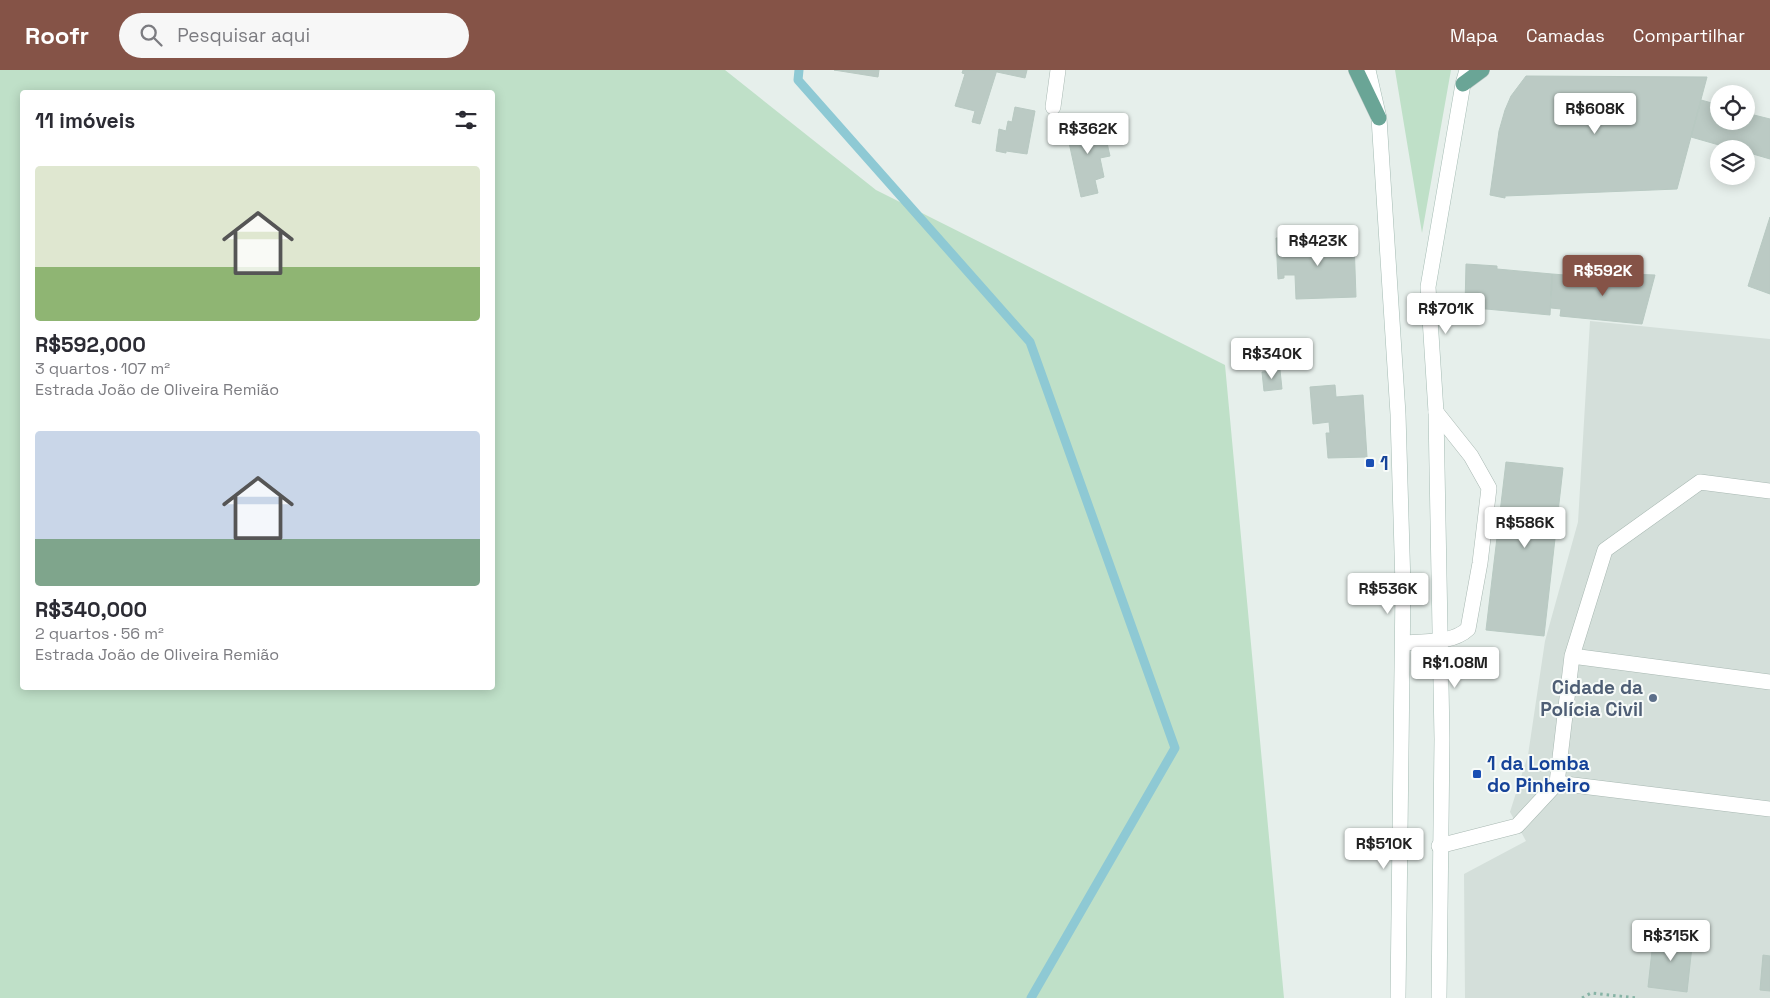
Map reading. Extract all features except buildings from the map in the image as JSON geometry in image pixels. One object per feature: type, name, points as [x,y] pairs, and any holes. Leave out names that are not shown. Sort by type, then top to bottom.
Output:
[{"type":"main road","points":[[1053,107],[1058,70]]},
{"type":"main road","points":[[1356,70],[1379,118]]},
{"type":"main road","points":[[1368,70],[1379,118],[1398,414],[1403,586],[1398,998]]},
{"type":"main road","points":[[1439,998],[1439,846],[1442,739],[1436,412],[1428,287],[1465,77],[1482,70]]},
{"type":"main road","points":[[1403,643],[1439,640],[1461,635],[1468,629],[1480,563],[1489,488],[1471,456],[1436,412]]},
{"type":"main road","points":[[1439,846],[1518,826],[1557,783],[1572,656],[1605,550],[1700,482],[1770,491]]},
{"type":"main road","points":[[1572,656],[1770,682]]},
{"type":"main road","points":[[1557,783],[1770,809]]},
{"type":"path","points":[[1582,998],[1591,993],[1637,998]]},
{"type":"shaded area","name":"Cidade da Polícia Civil","points":[[1590,321],[1770,339],[1770,998],[1465,998],[1464,874],[1526,841],[1510,812],[1528,755],[1545,641],[1578,522]]},
{"type":"green space","points":[[0,70],[725,70],[876,190],[1225,365],[1284,998],[0,998]]},
{"type":"green space","points":[[1395,70],[1451,70],[1422,233]]},
{"type":"waterway","points":[[799,70],[798,80],[1030,342],[1175,748],[1031,998]]},
{"type":"place","name":"1","points":[[1370,463]]},
{"type":"place","name":"Cidade da Polícia Civil","points":[[1653,698]]},
{"type":"place","name":"1 da Lomba do Pinheiro","points":[[1477,774]]}]
